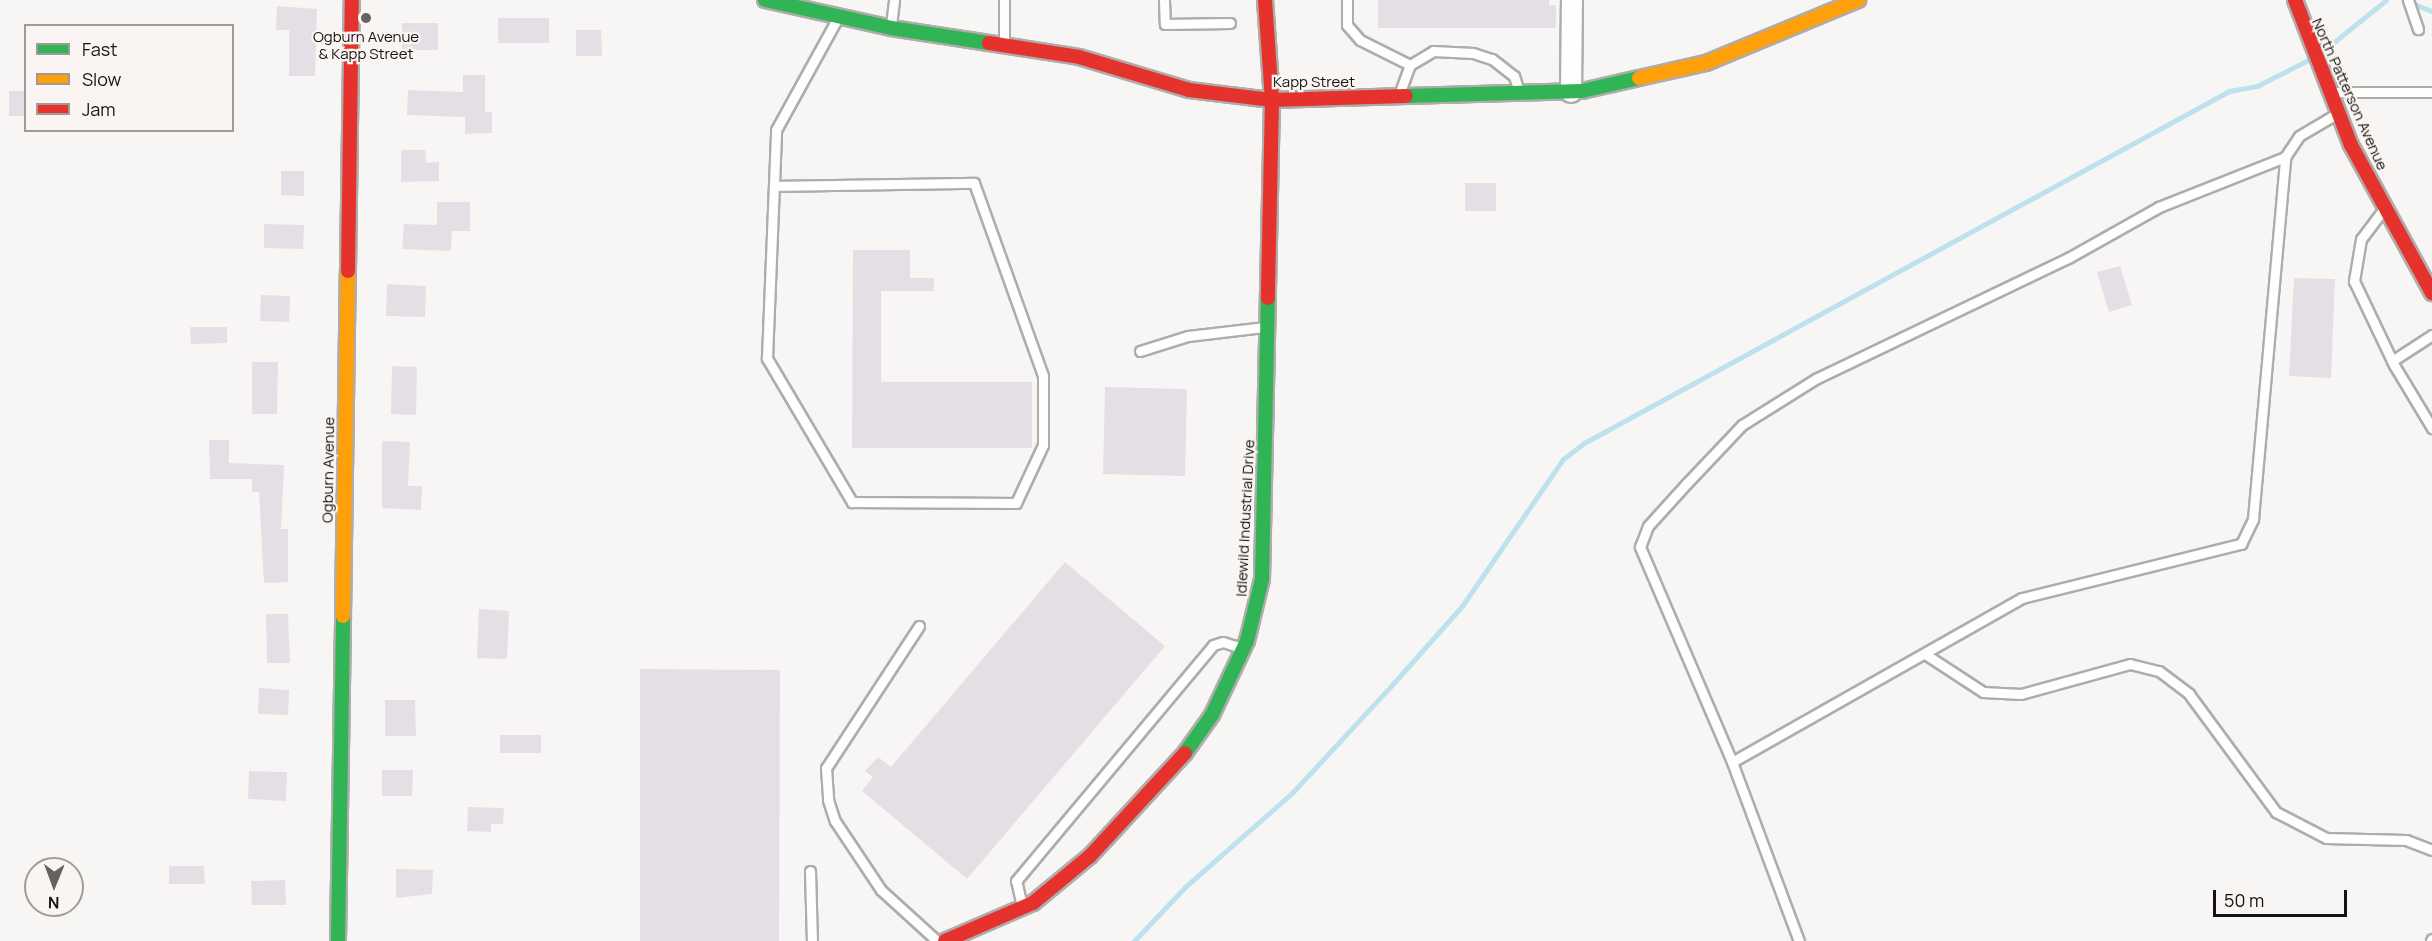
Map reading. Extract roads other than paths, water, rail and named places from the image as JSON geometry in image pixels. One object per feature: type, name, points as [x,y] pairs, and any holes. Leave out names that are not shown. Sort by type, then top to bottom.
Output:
[{"type":"street","name":"Ogburn Avenue","points":[[338,941],[352,0]]},
{"type":"street","name":"Kapp Street","points":[[765,0],[810,6],[838,17],[891,28],[1078,57],[1189,90],[1272,100],[1520,96],[1571,92],[1706,63],[1858,0]]},
{"type":"street","name":"Idlewild Industrial Drive","points":[[945,941],[1023,909],[1090,856],[1158,786],[1212,715],[1244,649],[1262,579],[1272,100],[1265,0]]},
{"type":"street","points":[[1571,92],[1572,0]]},
{"type":"street","name":"North Patterson Avenue","points":[[2295,0],[2338,113],[2384,208],[2432,293]]},
{"type":"lane","points":[[891,28],[894,0]]},
{"type":"lane","points":[[1003,44],[1004,0]]},
{"type":"lane","points":[[1164,0],[1165,24],[1230,23]]},
{"type":"lane","points":[[1347,0],[1347,25],[1360,40],[1410,64]]},
{"type":"lane","points":[[2408,0],[2418,29]]},
{"type":"lane","points":[[775,186],[974,183],[1043,376],[1042,445],[1016,503],[852,502],[766,358],[776,130],[838,17]]},
{"type":"lane","points":[[1400,98],[1410,64],[1433,51],[1473,53],[1505,67],[1520,96]]},
{"type":"lane","points":[[2329,92],[2432,92]]},
{"type":"lane","points":[[1732,762],[2022,598],[2241,544],[2253,519],[2285,157],[2299,136],[2338,113]]},
{"type":"lane","points":[[1799,941],[1732,762],[1640,547],[1648,525],[1742,425],[1816,378],[2068,258],[2159,207],[2285,157]]},
{"type":"lane","points":[[2384,208],[2361,239],[2354,281],[2392,361],[2432,428]]},
{"type":"lane","points":[[1140,351],[1188,336],[1268,327]]},
{"type":"lane","points":[[2392,361],[2432,335]]},
{"type":"lane","points":[[919,626],[826,768],[828,800],[835,821],[881,890],[936,941]]},
{"type":"lane","points":[[1023,909],[1016,881],[1213,645],[1223,642],[1244,649]]},
{"type":"lane","points":[[1925,654],[1983,692],[2021,694],[2130,664],[2159,671],[2189,694],[2276,812],[2326,838],[2406,840],[2432,850]]},
{"type":"lane","points":[[810,872],[812,941]]},
{"type":"waterway","points":[[2323,51],[2386,0]]},
{"type":"waterway","points":[[2403,0],[2432,11]]},
{"type":"waterway","points":[[1134,941],[1185,887],[1291,794],[1391,686],[1462,606],[1563,459],[1584,443],[2229,91],[2257,86],[2310,59]]},
{"type":"place","name":"Ogburn Avenue & Kapp Street","points":[[366,18]]}]
